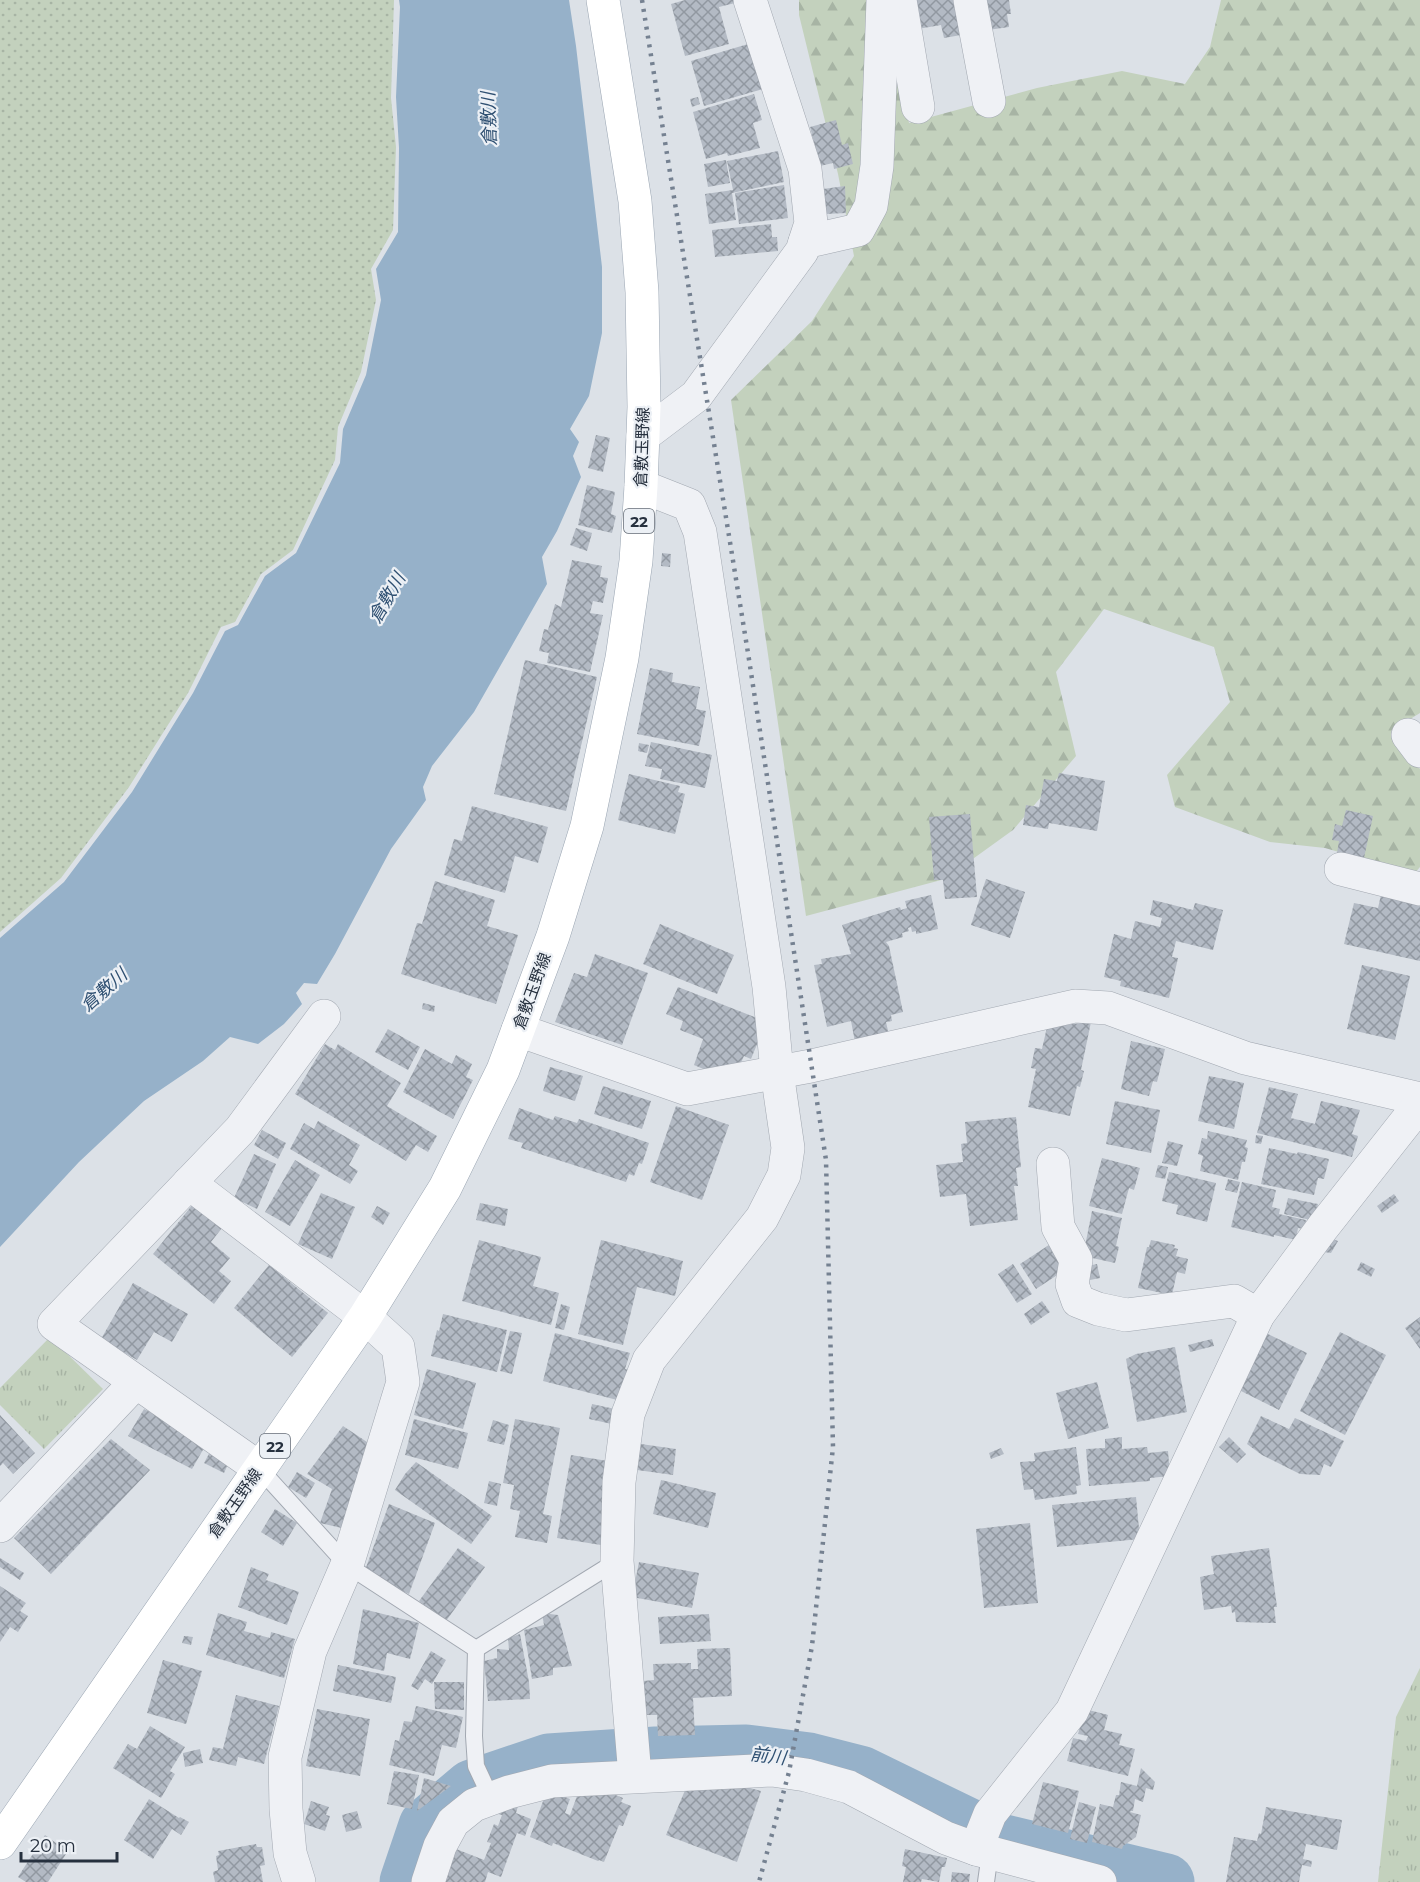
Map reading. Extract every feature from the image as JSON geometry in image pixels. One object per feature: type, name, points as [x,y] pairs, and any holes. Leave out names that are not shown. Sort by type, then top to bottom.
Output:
[{"type":"main road","name":"倉敷玉野線","points":[[0,1843],[365,1317],[445,1188],[503,1070],[553,936],[587,826],[622,658],[636,561],[641,486],[644,406],[642,292],[635,201],[603,0]]},
{"type":"street","points":[[643,436],[696,396],[802,251],[811,223],[805,169],[750,0]]},
{"type":"street","points":[[805,242],[858,230],[872,206],[877,166],[883,0]]},
{"type":"street","points":[[900,0],[918,107]]},
{"type":"street","points":[[970,0],[989,101]]},
{"type":"street","points":[[634,1762],[617,1561],[619,1482],[628,1414],[649,1360],[762,1218],[784,1175],[789,1148],[777,1072],[769,987],[700,532],[689,505],[641,486]]},
{"type":"street","points":[[1341,869],[1420,889]]},
{"type":"street","points":[[518,1030],[687,1089],[812,1066],[1075,1006],[1108,1008],[1245,1058],[1420,1099]]},
{"type":"street","points":[[259,1468],[54,1324],[240,1130],[324,1016]]},
{"type":"street","points":[[983,1849],[1071,1711],[1258,1315],[1323,1227],[1420,1104]]},
{"type":"street","points":[[1053,1164],[1058,1227],[1076,1260],[1072,1284],[1078,1301],[1098,1309],[1126,1315],[1234,1301],[1258,1315]]},
{"type":"street","points":[[189,1183],[365,1317],[398,1347],[403,1382],[347,1565],[310,1650],[285,1757],[290,1853],[299,1882]]},
{"type":"street","points":[[0,1526],[136,1382]]},
{"type":"street","points":[[428,1882],[441,1846],[453,1822],[474,1805],[486,1788],[552,1780],[634,1762],[772,1770],[807,1775],[849,1787],[946,1838],[1100,1882]]},
{"type":"lane","points":[[259,1468],[347,1565],[476,1649]]},
{"type":"lane","points":[[476,1649],[617,1561]]},
{"type":"lane","points":[[476,1649],[474,1736],[476,1766],[486,1788]]},
{"type":"green space","points":[[0,0],[394,0],[391,98],[396,147],[393,230],[371,269],[376,300],[361,372],[338,427],[335,460],[293,550],[261,574],[235,622],[221,627],[188,693],[129,787],[61,878],[0,932]]},
{"type":"green space","points":[[799,0],[889,0],[909,123],[1037,88],[1122,71],[1185,84],[1210,47],[1221,0],[1420,0],[1420,713],[1391,731],[1420,769],[1420,867],[1414,874],[1325,848],[1270,842],[1175,807],[1167,775],[1230,702],[1214,647],[1104,609],[1056,672],[1076,756],[1013,830],[945,879],[806,916],[731,400],[812,321],[854,256],[838,174],[799,15]]},
{"type":"green space","points":[[50,1337],[103,1389],[44,1449],[0,1405],[0,1388]]},
{"type":"green space","points":[[1420,1668],[1420,1882],[1378,1882],[1396,1717]]},
{"type":"water","name":"倉敷川","points":[[399,0],[569,0],[602,267],[602,333],[589,396],[570,429],[579,442],[573,456],[581,477],[557,531],[542,557],[547,584],[474,712],[432,766],[423,787],[426,800],[391,849],[317,984],[304,983],[296,993],[302,1004],[284,1024],[258,1044],[230,1037],[203,1061],[144,1101],[79,1162],[0,1247],[0,938],[64,882],[132,792],[193,693],[225,631],[238,625],[265,576],[296,553],[340,463],[343,429],[366,375],[381,300],[376,269],[398,232],[399,148],[396,97]]},
{"type":"building","points":[[685,0],[734,0],[735,3],[719,7],[729,44],[685,56],[671,4]]},
{"type":"building","points":[[906,0],[955,0],[961,35],[944,38],[941,25],[912,30]]},
{"type":"building","points":[[981,0],[1009,0],[1011,14],[1007,14],[1009,27],[988,30]]},
{"type":"building","points":[[748,44],[763,89],[704,106],[691,61]]},
{"type":"building","points":[[754,94],[762,120],[753,123],[760,148],[706,159],[693,112]]},
{"type":"building","points":[[698,97],[700,104],[692,107],[690,99]]},
{"type":"building","points":[[836,120],[842,145],[848,143],[853,164],[834,169],[833,163],[820,166],[810,127]]},
{"type":"building","points":[[778,151],[784,182],[732,193],[736,220],[709,224],[705,194],[733,190],[727,161]]},
{"type":"building","points":[[726,160],[730,183],[708,187],[704,164]]},
{"type":"building","points":[[784,185],[788,218],[739,224],[735,193]]},
{"type":"building","points":[[845,186],[846,213],[826,214],[823,189]]},
{"type":"building","points":[[771,224],[772,237],[777,237],[778,251],[715,257],[712,230]]},
{"type":"building","points":[[596,435],[610,438],[603,472],[588,468]]},
{"type":"building","points":[[587,485],[615,492],[611,514],[616,516],[612,533],[578,525]]},
{"type":"building","points":[[576,528],[592,533],[587,551],[570,545]]},
{"type":"building","points":[[662,553],[671,554],[670,567],[661,566]]},
{"type":"building","points":[[572,560],[602,566],[600,577],[608,578],[603,603],[593,601],[590,613],[603,615],[590,672],[547,663],[549,653],[539,651],[544,629],[548,630],[555,604],[561,607]]},
{"type":"building","points":[[525,660],[597,677],[566,811],[494,794]]},
{"type":"building","points":[[650,668],[673,673],[672,682],[700,687],[696,709],[706,711],[699,746],[637,734]]},
{"type":"building","points":[[651,742],[712,755],[705,788],[660,779],[662,769],[645,766]]},
{"type":"building","points":[[639,743],[649,745],[647,753],[638,751]]},
{"type":"building","points":[[1059,773],[1105,781],[1097,831],[1049,823],[1048,829],[1023,825],[1026,805],[1039,807],[1044,779],[1057,781]]},
{"type":"building","points":[[629,774],[680,786],[678,792],[685,794],[675,834],[618,820]]},
{"type":"building","points":[[472,806],[548,827],[538,863],[515,856],[505,893],[444,875],[454,839],[462,841]]},
{"type":"building","points":[[1346,810],[1373,816],[1364,858],[1337,853],[1339,841],[1332,840],[1335,824],[1342,826]]},
{"type":"building","points":[[970,814],[977,897],[945,899],[943,880],[934,880],[929,817]]},
{"type":"building","points":[[986,879],[1025,892],[1010,938],[971,925]]},
{"type":"building","points":[[435,881],[495,900],[487,926],[518,935],[496,1004],[401,974],[417,923],[422,924]]},
{"type":"building","points":[[1383,886],[1420,894],[1420,961],[1344,944],[1354,903],[1378,908]]},
{"type":"building","points":[[931,895],[938,929],[916,934],[916,931],[912,932],[911,927],[908,928],[909,931],[902,933],[903,937],[886,942],[889,946],[903,1012],[891,1015],[892,1021],[886,1022],[889,1035],[855,1042],[851,1021],[827,1027],[814,965],[822,964],[821,959],[851,954],[842,925],[900,907],[901,910],[907,908],[905,901]]},
{"type":"building","points":[[1153,900],[1193,910],[1195,903],[1223,910],[1213,950],[1176,941],[1172,957],[1178,958],[1169,998],[1120,986],[1121,981],[1104,977],[1114,934],[1131,939],[1135,921],[1160,927],[1162,918],[1150,915]]},
{"type":"building","points":[[660,924],[734,955],[717,994],[643,964]]},
{"type":"building","points":[[595,954],[648,973],[622,1045],[555,1022],[574,973],[587,977]]},
{"type":"building","points":[[1362,965],[1410,976],[1395,1040],[1347,1029]]},
{"type":"building","points":[[678,987],[757,1018],[760,1037],[751,1059],[744,1056],[738,1069],[715,1074],[694,1065],[703,1039],[680,1030],[683,1021],[666,1014]]},
{"type":"building","points":[[423,1003],[435,1006],[434,1012],[422,1009]]},
{"type":"building","points":[[1091,1022],[1081,1070],[1084,1071],[1080,1087],[1077,1086],[1070,1116],[1028,1107],[1036,1069],[1031,1068],[1035,1048],[1042,1049],[1047,1027]]},
{"type":"building","points":[[388,1029],[420,1047],[408,1070],[375,1052]]},
{"type":"building","points":[[1131,1041],[1165,1049],[1157,1082],[1153,1081],[1149,1096],[1121,1089]]},
{"type":"building","points":[[325,1044],[335,1050],[338,1044],[401,1083],[387,1106],[437,1136],[428,1152],[416,1145],[406,1161],[295,1094]]},
{"type":"building","points":[[425,1049],[452,1064],[456,1055],[472,1064],[466,1077],[473,1080],[453,1119],[403,1092]]},
{"type":"building","points":[[550,1067],[583,1076],[575,1101],[543,1091]]},
{"type":"building","points":[[1209,1076],[1244,1083],[1234,1129],[1198,1121]]},
{"type":"building","points":[[603,1086],[651,1101],[642,1129],[594,1114]]},
{"type":"building","points":[[1269,1087],[1298,1094],[1291,1118],[1315,1124],[1321,1101],[1360,1110],[1352,1134],[1358,1136],[1352,1157],[1257,1133]]},
{"type":"building","points":[[1115,1101],[1160,1110],[1151,1153],[1106,1144]]},
{"type":"building","points":[[676,1106],[729,1125],[702,1200],[650,1182]]},
{"type":"building","points":[[519,1108],[553,1120],[555,1116],[577,1123],[579,1119],[649,1143],[642,1164],[639,1163],[634,1176],[629,1174],[626,1182],[521,1148],[523,1143],[508,1139]]},
{"type":"building","points":[[1016,1117],[1021,1167],[1016,1168],[1018,1186],[1014,1186],[1018,1220],[970,1226],[966,1194],[940,1197],[936,1165],[963,1162],[961,1144],[967,1143],[965,1122]]},
{"type":"building","points":[[318,1121],[360,1145],[349,1165],[358,1171],[350,1184],[290,1149],[304,1123],[314,1129]]},
{"type":"building","points":[[262,1130],[286,1143],[278,1159],[254,1145]]},
{"type":"building","points":[[1208,1131],[1247,1140],[1245,1162],[1242,1162],[1238,1180],[1200,1171],[1203,1156],[1198,1154],[1202,1138],[1207,1139]]},
{"type":"building","points":[[1256,1135],[1263,1136],[1261,1144],[1255,1143]]},
{"type":"building","points":[[1168,1141],[1183,1145],[1177,1166],[1162,1163]]},
{"type":"building","points":[[1269,1148],[1329,1159],[1324,1179],[1318,1178],[1314,1195],[1261,1184]]},
{"type":"building","points":[[254,1154],[276,1164],[257,1209],[234,1198]]},
{"type":"building","points":[[1102,1158],[1140,1168],[1134,1190],[1129,1188],[1122,1214],[1089,1206]]},
{"type":"building","points":[[295,1160],[320,1175],[290,1226],[265,1212]]},
{"type":"building","points":[[1158,1165],[1168,1167],[1165,1179],[1155,1177]]},
{"type":"building","points":[[1169,1172],[1216,1183],[1207,1222],[1176,1214],[1178,1205],[1162,1201]]},
{"type":"building","points":[[1228,1179],[1240,1182],[1237,1193],[1225,1190]]},
{"type":"building","points":[[1242,1182],[1276,1190],[1272,1207],[1280,1209],[1279,1214],[1306,1220],[1304,1229],[1298,1228],[1296,1240],[1231,1227]]},
{"type":"building","points":[[321,1193],[355,1207],[332,1259],[298,1244]]},
{"type":"building","points":[[1394,1194],[1399,1201],[1382,1213],[1377,1206]]},
{"type":"building","points":[[1288,1198],[1318,1204],[1315,1221],[1284,1214]]},
{"type":"building","points":[[480,1203],[508,1209],[505,1226],[476,1220]]},
{"type":"building","points":[[193,1204],[222,1228],[211,1242],[230,1258],[219,1271],[231,1281],[214,1304],[153,1254]]},
{"type":"building","points":[[377,1206],[390,1213],[383,1225],[371,1217]]},
{"type":"building","points":[[1092,1211],[1122,1218],[1115,1263],[1083,1256]]},
{"type":"building","points":[[1332,1239],[1338,1241],[1331,1253],[1324,1252]]},
{"type":"building","points":[[479,1240],[541,1257],[533,1286],[559,1293],[551,1325],[462,1301]]},
{"type":"building","points":[[601,1240],[683,1261],[675,1296],[637,1287],[623,1345],[578,1334]]},
{"type":"building","points":[[1151,1240],[1175,1245],[1174,1248],[1178,1249],[1176,1256],[1188,1259],[1185,1274],[1177,1272],[1172,1295],[1138,1288],[1147,1247]]},
{"type":"building","points":[[1052,1243],[1068,1268],[1036,1289],[1020,1264]]},
{"type":"building","points":[[1361,1262],[1375,1269],[1371,1277],[1357,1270]]},
{"type":"building","points":[[1013,1264],[1032,1294],[1017,1303],[998,1274]]},
{"type":"building","points":[[1097,1264],[1100,1278],[1090,1280],[1087,1266]]},
{"type":"building","points":[[269,1265],[328,1313],[292,1357],[234,1308]]},
{"type":"building","points":[[133,1283],[188,1314],[172,1342],[154,1332],[137,1360],[101,1339]]},
{"type":"building","points":[[1042,1301],[1050,1312],[1031,1325],[1024,1314]]},
{"type":"building","points":[[561,1304],[570,1307],[564,1330],[555,1328]]},
{"type":"building","points":[[443,1314],[507,1330],[497,1372],[431,1356]]},
{"type":"building","points":[[1420,1317],[1420,1349],[1405,1328]]},
{"type":"building","points":[[510,1331],[522,1333],[512,1374],[500,1371]]},
{"type":"building","points":[[1264,1332],[1307,1353],[1279,1410],[1237,1389]]},
{"type":"building","points":[[1340,1332],[1386,1355],[1345,1435],[1300,1411]]},
{"type":"building","points":[[555,1333],[630,1353],[625,1369],[634,1371],[625,1402],[543,1381]]},
{"type":"building","points":[[1212,1339],[1214,1346],[1190,1352],[1188,1345]]},
{"type":"building","points":[[1175,1347],[1187,1412],[1137,1422],[1126,1359],[1136,1354]]},
{"type":"building","points":[[427,1369],[476,1383],[463,1429],[414,1415]]},
{"type":"building","points":[[1097,1382],[1109,1428],[1068,1439],[1056,1393]]},
{"type":"building","points":[[592,1404],[615,1409],[612,1424],[589,1419]]},
{"type":"building","points":[[144,1409],[208,1441],[192,1469],[128,1436]]},
{"type":"building","points":[[0,1415],[35,1453],[13,1474],[3,1463],[0,1466]]},
{"type":"building","points":[[1261,1416],[1289,1429],[1295,1418],[1344,1441],[1331,1467],[1324,1464],[1320,1475],[1300,1474],[1262,1455],[1247,1444]]},
{"type":"building","points":[[414,1419],[468,1433],[458,1469],[405,1455]]},
{"type":"building","points":[[515,1419],[560,1428],[543,1514],[552,1516],[547,1543],[515,1537],[520,1511],[510,1509],[514,1485],[503,1483]]},
{"type":"building","points":[[493,1420],[509,1425],[504,1445],[487,1441]]},
{"type":"building","points":[[343,1426],[373,1446],[346,1529],[320,1523],[332,1489],[307,1474]]},
{"type":"building","points":[[1122,1437],[1122,1449],[1147,1447],[1148,1453],[1168,1451],[1170,1476],[1150,1478],[1150,1481],[1089,1486],[1086,1449],[1105,1448],[1105,1439]]},
{"type":"building","points":[[1229,1437],[1246,1454],[1237,1463],[1219,1447]]},
{"type":"building","points":[[111,1439],[150,1470],[51,1574],[14,1538]]},
{"type":"building","points":[[634,1443],[676,1449],[673,1475],[630,1469]]},
{"type":"building","points":[[1076,1447],[1081,1485],[1076,1486],[1077,1494],[1035,1500],[1033,1489],[1024,1490],[1020,1462],[1035,1461],[1034,1453]]},
{"type":"building","points":[[212,1448],[231,1458],[224,1473],[204,1463]]},
{"type":"building","points":[[1001,1448],[1004,1454],[991,1459],[989,1453]]},
{"type":"building","points":[[571,1455],[614,1462],[601,1545],[557,1538]]},
{"type":"building","points":[[416,1462],[492,1516],[471,1544],[395,1490]]},
{"type":"building","points":[[297,1472],[315,1483],[306,1498],[288,1487]]},
{"type":"building","points":[[661,1480],[716,1493],[708,1528],[653,1514]]},
{"type":"building","points":[[489,1481],[501,1484],[497,1506],[484,1503]]},
{"type":"building","points":[[1136,1497],[1140,1539],[1057,1547],[1052,1505]]},
{"type":"building","points":[[389,1504],[435,1523],[409,1594],[364,1573]]},
{"type":"building","points":[[275,1509],[297,1523],[283,1546],[261,1532]]},
{"type":"building","points":[[1030,1523],[1038,1603],[984,1608],[976,1529]]},
{"type":"building","points":[[458,1548],[485,1567],[446,1621],[419,1601]]},
{"type":"building","points":[[1269,1548],[1277,1607],[1274,1607],[1276,1623],[1236,1622],[1235,1612],[1232,1613],[1231,1606],[1204,1610],[1200,1577],[1214,1574],[1211,1556]]},
{"type":"building","points":[[0,1558],[24,1573],[20,1580],[0,1567]]},
{"type":"building","points":[[639,1562],[699,1573],[692,1608],[632,1597]]},
{"type":"building","points":[[251,1567],[269,1574],[266,1580],[299,1592],[287,1625],[238,1607]]},
{"type":"building","points":[[0,1586],[26,1603],[20,1611],[28,1616],[18,1632],[10,1627],[0,1642]]},
{"type":"building","points":[[363,1609],[419,1623],[410,1659],[387,1653],[384,1671],[353,1664]]},
{"type":"building","points":[[218,1613],[247,1622],[244,1631],[270,1638],[271,1632],[295,1639],[284,1678],[206,1655]]},
{"type":"building","points":[[542,1613],[558,1615],[572,1666],[553,1668],[553,1675],[532,1679],[524,1630],[544,1625]]},
{"type":"building","points":[[709,1614],[711,1641],[660,1644],[658,1617]]},
{"type":"building","points":[[520,1634],[530,1699],[488,1701],[484,1661],[497,1658],[497,1649],[509,1650],[508,1638]]},
{"type":"building","points":[[184,1636],[193,1637],[191,1645],[182,1643]]},
{"type":"building","points":[[730,1648],[732,1696],[693,1698],[695,1735],[658,1736],[657,1715],[644,1715],[643,1681],[654,1680],[653,1664],[691,1663],[691,1669],[698,1669],[697,1649]]},
{"type":"building","points":[[431,1651],[446,1660],[432,1684],[425,1679],[418,1690],[411,1686]]},
{"type":"building","points":[[163,1660],[202,1671],[186,1724],[147,1713]]},
{"type":"building","points":[[338,1665],[396,1677],[391,1703],[333,1691]]},
{"type":"building","points":[[434,1682],[464,1682],[464,1710],[435,1709]]},
{"type":"building","points":[[236,1695],[279,1706],[264,1764],[238,1757],[236,1766],[209,1760],[213,1747],[223,1749]]},
{"type":"building","points":[[416,1706],[463,1717],[456,1748],[442,1745],[434,1776],[389,1765],[395,1740],[399,1741],[404,1721],[412,1722]]},
{"type":"building","points":[[317,1709],[370,1719],[360,1776],[306,1766]]},
{"type":"building","points":[[1085,1709],[1108,1715],[1104,1730],[1122,1734],[1119,1745],[1135,1749],[1128,1776],[1067,1761],[1073,1738],[1086,1741],[1088,1736],[1078,1734]]},
{"type":"building","points":[[150,1726],[185,1747],[170,1771],[175,1774],[161,1798],[113,1768],[128,1744],[137,1749]]},
{"type":"building","points":[[200,1749],[203,1763],[185,1767],[183,1753]]},
{"type":"building","points":[[1141,1768],[1155,1782],[1153,1790],[1146,1788],[1143,1802],[1135,1799],[1133,1811],[1130,1812],[1141,1815],[1136,1837],[1122,1849],[1092,1842],[1100,1804],[1113,1807],[1116,1795],[1119,1795],[1121,1782],[1137,1786]]},
{"type":"building","points":[[394,1771],[419,1775],[412,1809],[387,1804]]},
{"type":"building","points":[[709,1777],[761,1791],[737,1862],[666,1835],[689,1781]]},
{"type":"building","points":[[424,1778],[451,1786],[417,1811]]},
{"type":"building","points":[[1043,1782],[1079,1791],[1068,1833],[1032,1824]]},
{"type":"building","points":[[596,1787],[623,1798],[621,1802],[631,1806],[623,1826],[619,1825],[604,1862],[530,1837],[547,1790],[570,1799],[565,1813],[570,1815],[580,1788]]},
{"type":"building","points":[[149,1799],[189,1822],[181,1835],[172,1829],[153,1859],[124,1840]]},
{"type":"building","points":[[311,1801],[329,1807],[326,1815],[330,1816],[325,1831],[304,1824]]},
{"type":"building","points":[[1079,1802],[1096,1807],[1087,1843],[1070,1839]]},
{"type":"building","points":[[503,1803],[518,1806],[516,1813],[531,1819],[525,1836],[517,1833],[501,1877],[488,1872],[485,1882],[431,1882],[446,1845],[484,1860],[491,1843],[487,1842],[494,1824],[498,1826],[502,1815],[498,1814]]},
{"type":"building","points":[[1266,1807],[1342,1820],[1337,1850],[1306,1844],[1303,1859],[1312,1861],[1311,1867],[1302,1865],[1299,1882],[1226,1882],[1234,1837],[1257,1841],[1259,1833],[1261,1834]]},
{"type":"building","points":[[357,1811],[362,1828],[346,1832],[342,1815]]},
{"type":"building","points":[[45,1835],[56,1843],[58,1840],[66,1845],[65,1848],[68,1851],[48,1882],[26,1882],[18,1877]]},
{"type":"building","points":[[256,1844],[257,1847],[262,1847],[265,1865],[260,1866],[263,1882],[215,1882],[213,1872],[218,1870],[216,1856],[219,1855],[218,1851]]},
{"type":"building","points":[[905,1849],[947,1858],[945,1867],[942,1867],[939,1882],[922,1879],[921,1882],[903,1882],[906,1867],[902,1866]]},
{"type":"building","points":[[952,1872],[970,1874],[969,1882],[951,1882]]},
{"type":"waterway","name":"前川","points":[[408,1882],[427,1826],[472,1788],[549,1762],[656,1755],[746,1753],[809,1761],[860,1774],[1000,1842],[1166,1882]]},
{"type":"railway","points":[[642,0],[748,653],[826,1160],[833,1447],[812,1646],[789,1772],[759,1882]]}]
